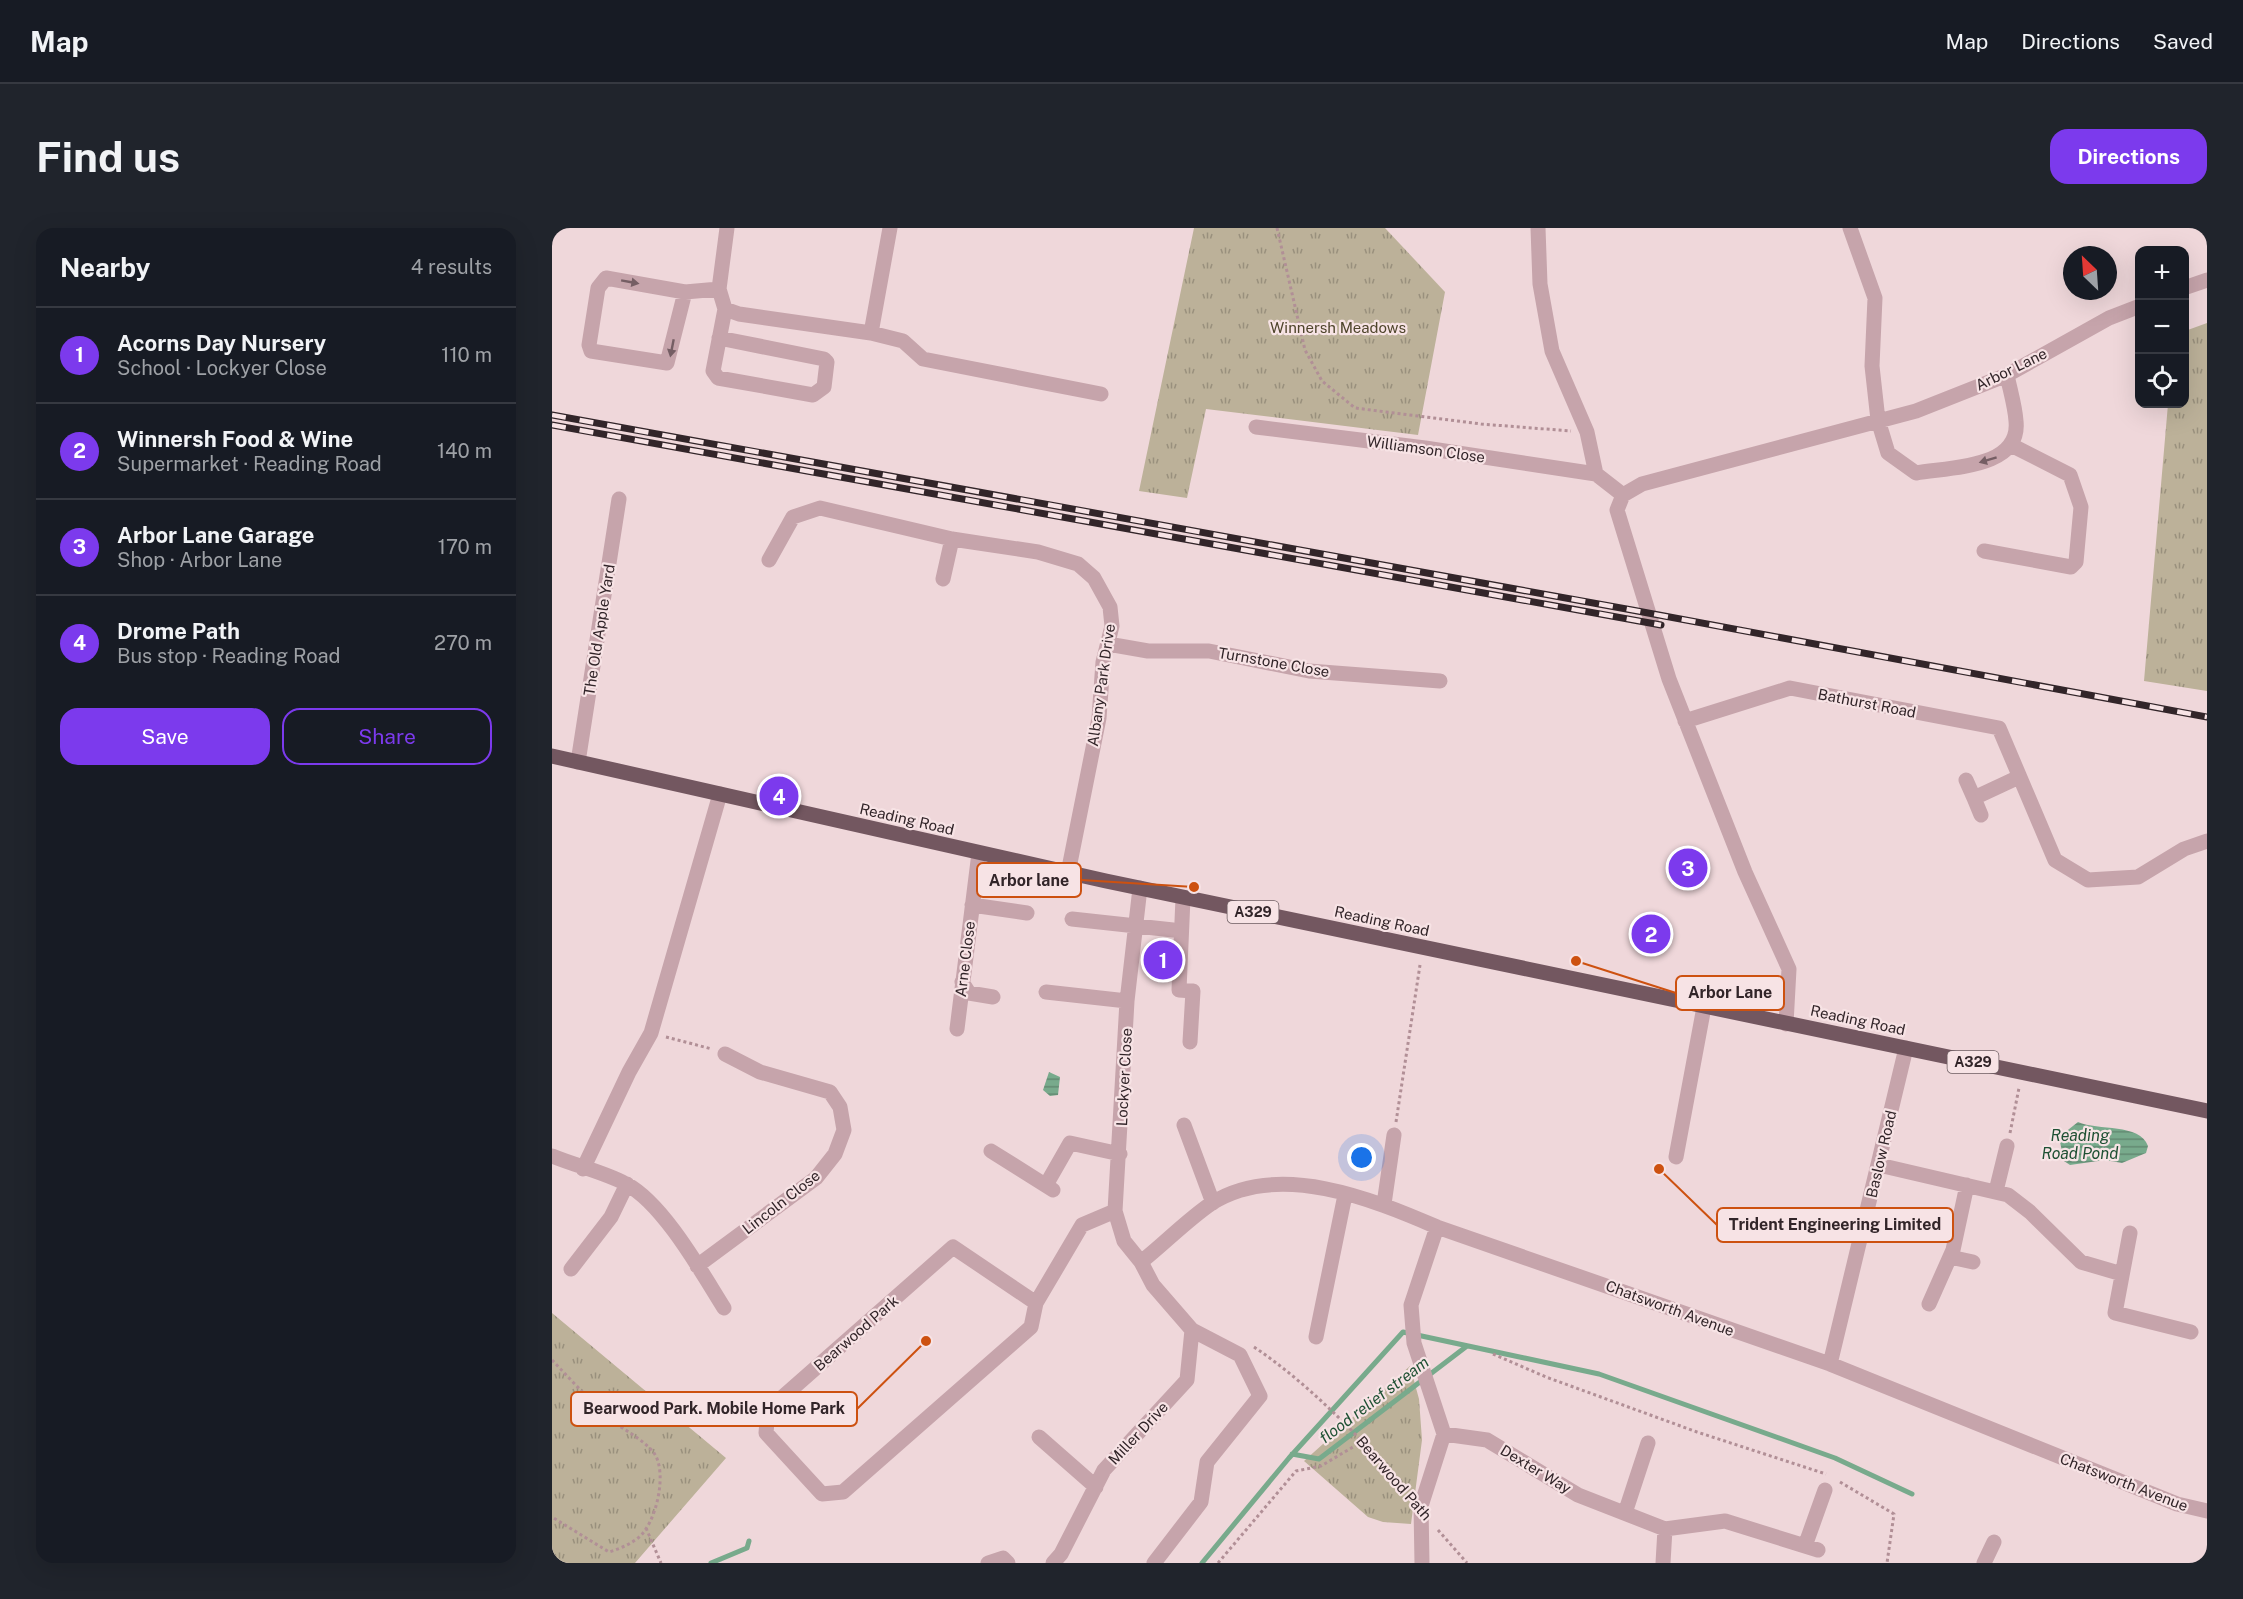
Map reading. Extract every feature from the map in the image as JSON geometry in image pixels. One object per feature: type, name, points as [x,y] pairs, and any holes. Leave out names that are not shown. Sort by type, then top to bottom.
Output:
[{"type":"main road","name":"Reading Road","points":[[552,756],[1183,898],[2207,1111]]},
{"type":"street","points":[[719,339],[824,359],[827,362],[824,387],[813,395],[718,378],[713,371],[719,339],[725,309],[719,289],[727,228]]},
{"type":"street","points":[[871,333],[890,228]]},
{"type":"street","points":[[1538,228],[1540,284],[1552,351],[1587,432],[1596,474],[1623,495],[1617,510],[1654,636],[1745,872],[1789,969],[1786,1024]]},
{"type":"street","points":[[1850,228],[1875,298],[1872,366],[1878,420],[1888,453],[1916,473],[1993,460],[2011,445],[2017,423],[2007,375]]},
{"type":"street","points":[[685,292],[667,363],[591,351],[598,288],[606,278],[685,292],[719,289]]},
{"type":"street","points":[[2189,286],[2207,280]]},
{"type":"street","name":"Arbor Lane","points":[[1623,495],[1642,484],[1916,411],[2007,375],[2109,318],[2135,308]]},
{"type":"street","points":[[725,309],[739,314],[871,333],[903,341],[923,359],[1101,394]]},
{"type":"street","name":"Williamson Close","points":[[1256,427],[1425,448],[1596,474]]},
{"type":"street","points":[[1984,551],[2071,567],[2076,561],[2081,507],[2070,475],[2011,445]]},
{"type":"street","name":"The Old Apple Yard","points":[[578,762],[619,499]]},
{"type":"street","name":"Albany Park Drive","points":[[769,560],[793,517],[820,508],[952,539],[1038,552],[1078,564],[1094,578],[1110,607],[1112,626],[1100,679],[1099,718],[1068,873]]},
{"type":"street","points":[[943,579],[952,539]]},
{"type":"street","name":"Turnstone Close","points":[[1108,644],[1148,651],[1209,651],[1309,671],[1440,681]]},
{"type":"street","name":"Bathurst Road","points":[[1685,721],[1790,688],[2000,728],[2055,860],[2088,880],[2138,877],[2184,849],[2207,841]]},
{"type":"street","points":[[1974,798],[2019,777]]},
{"type":"street","points":[[1966,780],[1981,815]]},
{"type":"street","points":[[583,1168],[629,1072],[651,1033],[720,794]]},
{"type":"street","name":"Arne Close","points":[[957,1029],[979,853]]},
{"type":"street","name":"Lockyer Close","points":[[1140,888],[1138,926],[1127,1001],[1115,1211],[1124,1241],[1142,1262]]},
{"type":"street","points":[[1183,898],[1179,990],[1193,992],[1190,1042]]},
{"type":"street","points":[[972,905],[1028,913]]},
{"type":"street","points":[[1072,919],[1173,930]]},
{"type":"street","points":[[962,982],[969,993],[993,998]]},
{"type":"street","points":[[1046,992],[1127,1001]]},
{"type":"street","points":[[1676,1157],[1704,1007]]},
{"type":"street","name":"Baslow Road","points":[[1830,1364],[1906,1048]]},
{"type":"street","name":"Lincoln Close","points":[[697,1266],[816,1178],[835,1154],[844,1130],[840,1107],[830,1092],[760,1072],[725,1054]]},
{"type":"street","points":[[1184,1125],[1213,1203]]},
{"type":"street","points":[[1384,1204],[1394,1135]]},
{"type":"street","points":[[991,1151],[1049,1188],[1070,1143],[1120,1154]]},
{"type":"street","points":[[1996,1191],[2007,1146]]},
{"type":"street","points":[[552,1156],[627,1184],[650,1203],[697,1266],[724,1308]]},
{"type":"street","points":[[1879,1165],[1996,1191],[2020,1203],[2081,1262],[2122,1274]]},
{"type":"street","points":[[571,1269],[611,1217],[627,1184]]},
{"type":"street","name":"Chatsworth Avenue","points":[[1142,1262],[1213,1203],[1242,1189],[1284,1185],[1317,1188],[1384,1204],[1437,1227],[1830,1364],[2177,1504],[2207,1511]]},
{"type":"street","points":[[1929,1304],[1950,1257],[1967,1185]]},
{"type":"street","points":[[1316,1337],[1345,1195]]},
{"type":"street","name":"Bearwood Park","points":[[1036,1303],[953,1247],[768,1410],[766,1433],[822,1494],[843,1492],[1031,1327],[1036,1303],[1082,1225],[1115,1211]]},
{"type":"street","points":[[1422,1563],[1421,1506],[1444,1434],[1414,1343],[1411,1305],[1437,1227]]},
{"type":"street","points":[[2130,1233],[2115,1313],[2191,1332]]},
{"type":"street","points":[[1950,1257],[1973,1262]]},
{"type":"street","points":[[1142,1262],[1153,1285],[1191,1330],[1240,1355],[1260,1396],[1207,1462],[1201,1502],[1154,1563]]},
{"type":"street","name":"Miller Drive","points":[[1053,1563],[1061,1554],[1104,1470],[1186,1380],[1191,1330]]},
{"type":"street","name":"Dexter Way","points":[[1444,1434],[1487,1440],[1578,1495],[1665,1529],[1725,1521],[1811,1548],[1826,1490]]},
{"type":"street","points":[[1039,1437],[1096,1487]]},
{"type":"street","points":[[1625,1513],[1648,1443]]},
{"type":"street","points":[[1663,1563],[1665,1529]]},
{"type":"street","points":[[1984,1563],[1994,1542]]},
{"type":"street","points":[[988,1563],[1003,1558],[1008,1563]]},
{"type":"path","points":[[1277,228],[1305,350],[1322,381],[1355,408],[1482,424],[1587,432]]},
{"type":"path","points":[[1394,1135],[1420,965]]},
{"type":"path","points":[[651,1033],[725,1054]]},
{"type":"path","points":[[2007,1146],[2019,1088]]},
{"type":"path","points":[[1492,1354],[1546,1377],[1697,1432],[1824,1473],[1894,1514],[1887,1563]]},
{"type":"path","points":[[552,1360],[612,1420],[654,1454],[660,1474],[657,1505],[646,1528],[640,1537],[623,1548],[609,1552],[552,1517]]},
{"type":"path","name":"Bearwood Path","points":[[1316,1398],[1358,1435],[1421,1506],[1467,1563]]},
{"type":"path","points":[[1218,1563],[1296,1471],[1321,1466],[1363,1441]]},
{"type":"path","points":[[646,1528],[661,1563]]},
{"type":"green space","name":"Winnersh Meadows","points":[[1194,228],[1385,228],[1445,292],[1418,435],[1206,409],[1187,498],[1139,491]]},
{"type":"green space","points":[[2207,323],[2207,691],[2144,681],[2168,408],[2189,408],[2189,330]]},
{"type":"green space","points":[[552,1313],[726,1458],[635,1563],[552,1563]]},
{"type":"green space","points":[[1410,1366],[1419,1399],[1422,1440],[1411,1524],[1383,1522],[1368,1517],[1304,1461]]},
{"type":"water","points":[[1049,1072],[1060,1077],[1058,1095],[1050,1096],[1043,1090]]},
{"type":"water","name":"Reading Road Pond","points":[[2078,1122],[2137,1134],[2148,1146],[2146,1153],[2122,1163],[2105,1160],[2070,1165],[2064,1161],[2059,1137]]},
{"type":"waterway","points":[[1202,1563],[1289,1458],[1403,1332],[1599,1374],[1835,1458],[1912,1494]]},
{"type":"waterway","name":"flood relief stream","points":[[1292,1454],[1319,1459],[1467,1346]]},
{"type":"waterway","points":[[711,1563],[747,1548],[749,1541]]},
{"type":"railway","points":[[552,415],[1632,610],[2207,717]]},
{"type":"railway","points":[[552,425],[1661,625]]},
{"type":"place","name":"Drome Path","points":[[779,796]]},
{"type":"place","name":"Arbor Lane Garage","points":[[1688,868]]},
{"type":"place","name":"Arbor lane","points":[[1194,887]]},
{"type":"place","name":"Winnersh Food & Wine","points":[[1651,934]]},
{"type":"place","name":"Acorns Day Nursery","points":[[1163,960]]},
{"type":"place","name":"Arbor Lane","points":[[1576,961]]},
{"type":"place","name":"Trident Engineering Limited","points":[[1659,1169]]},
{"type":"place","name":"Bearwood Park. Mobile Home Park","points":[[926,1341]]}]
